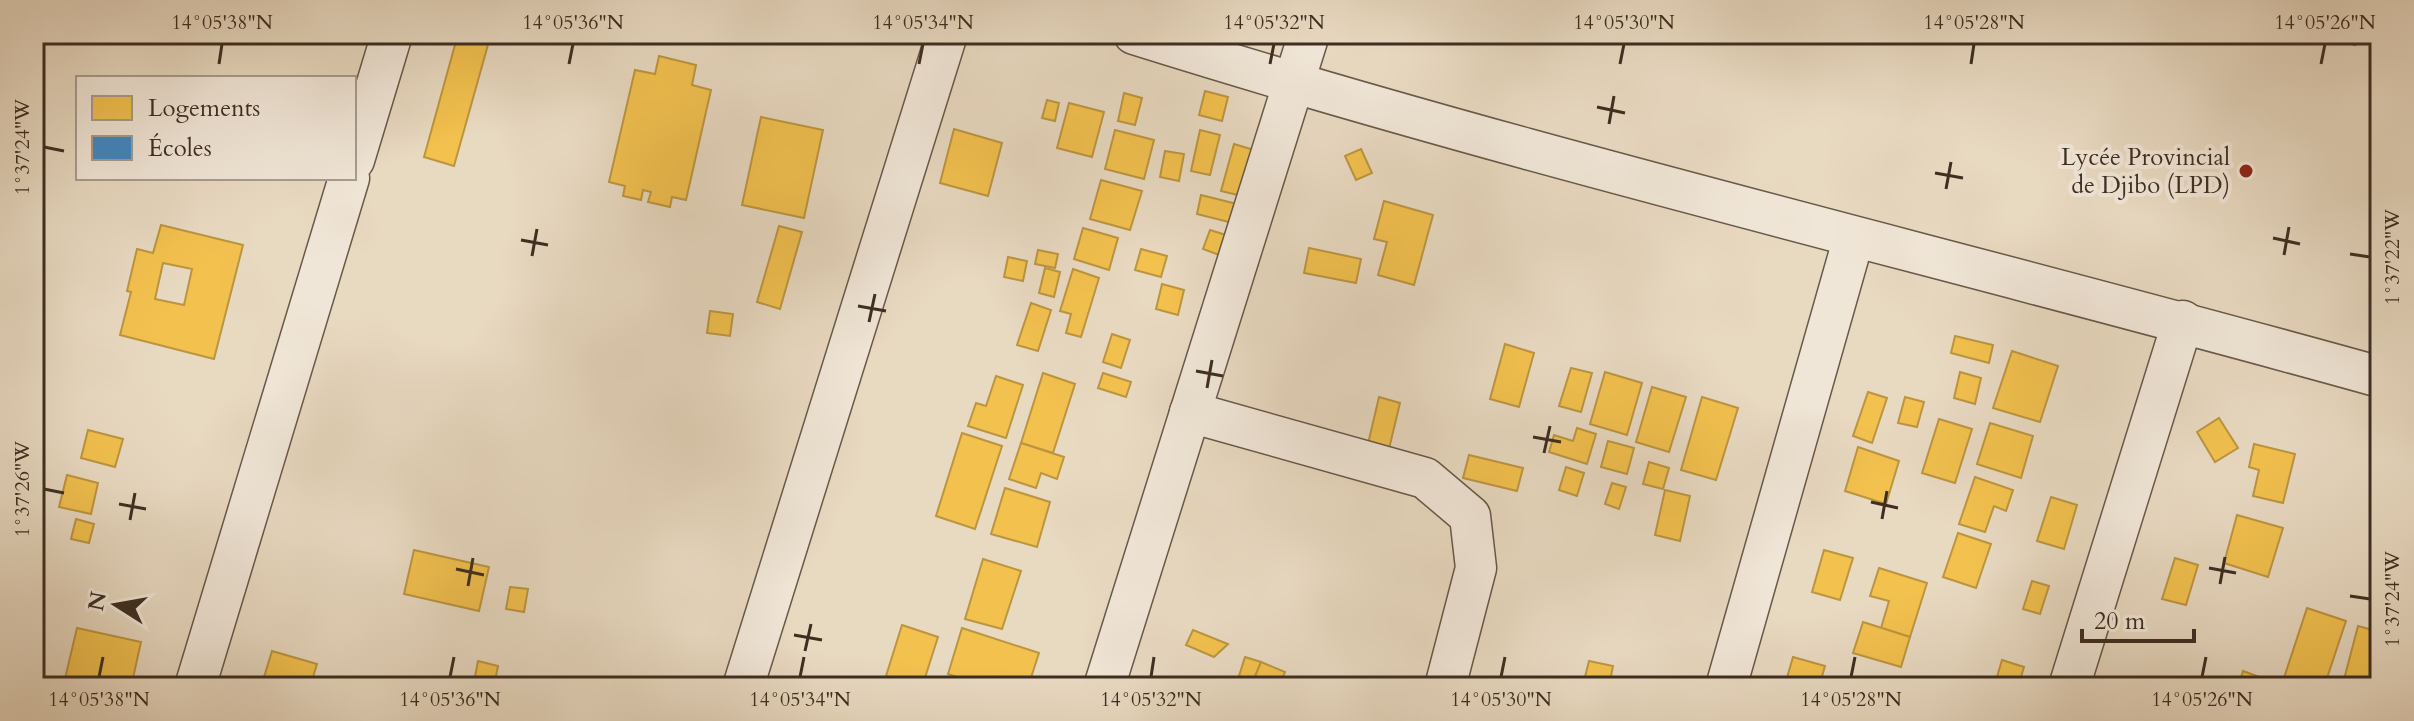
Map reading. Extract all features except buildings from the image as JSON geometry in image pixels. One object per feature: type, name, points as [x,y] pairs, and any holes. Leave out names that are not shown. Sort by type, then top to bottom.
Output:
[{"type":"street","points":[[356,153],[392,34]]},
{"type":"street","points":[[743,687],[947,34]]},
{"type":"street","points":[[1134,34],[1293,84],[1854,237],[2183,321],[2380,377]]},
{"type":"street","points":[[1104,687],[1309,34]]},
{"type":"street","points":[[195,687],[348,180]]},
{"type":"street","points":[[1726,687],[1854,237]]},
{"type":"street","points":[[2069,687],[2183,321]]},
{"type":"street","points":[[1190,412],[1425,478],[1470,516],[1476,568],[1445,687]]},
{"type":"place","name":"Lycée Provincial de Djibo (LPD)","points":[[2246,171]]}]
